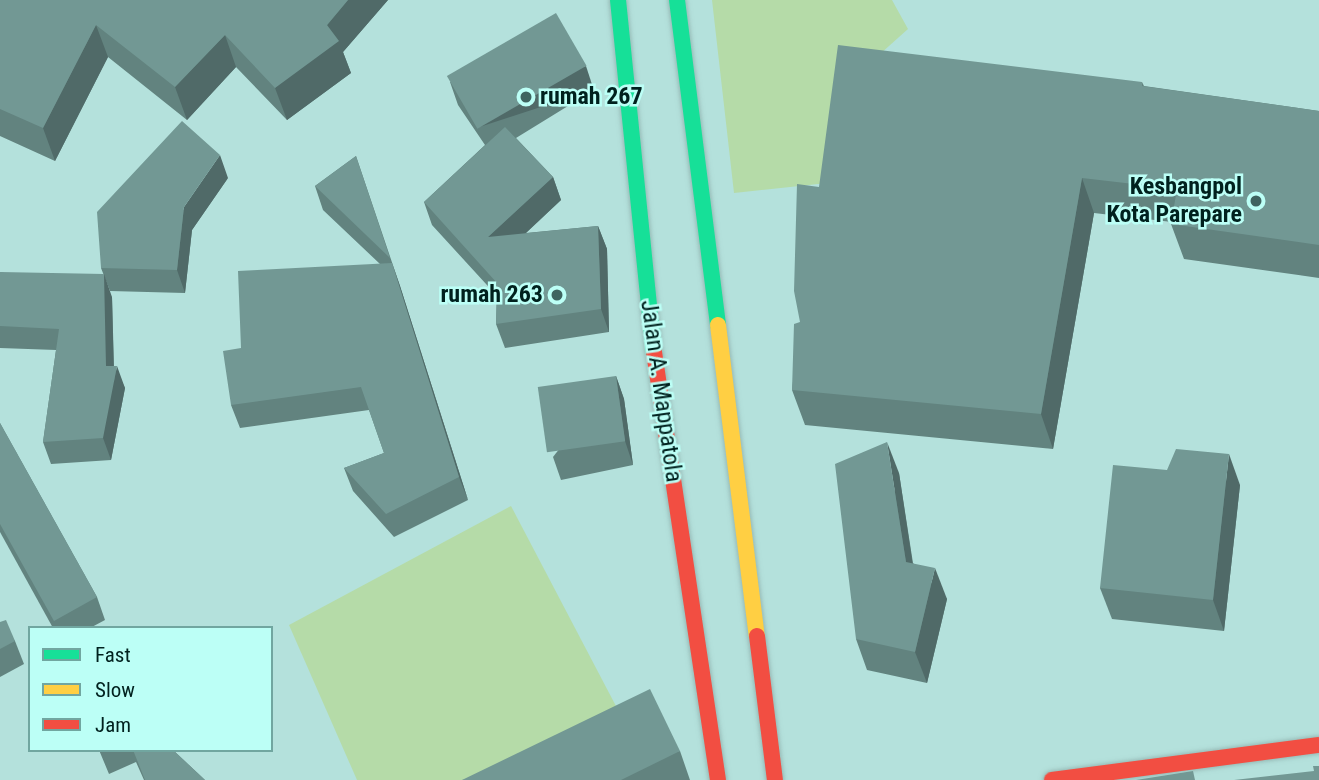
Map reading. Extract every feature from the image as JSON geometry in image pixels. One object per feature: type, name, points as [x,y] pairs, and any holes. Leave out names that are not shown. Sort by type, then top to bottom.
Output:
[{"type":"street","name":"Jalan A. Mappatola","points":[[618,0],[656,368],[718,780]]},
{"type":"street","points":[[677,0],[775,780]]},
{"type":"street","points":[[1052,780],[1319,746]]},
{"type":"green space","points":[[712,0],[892,0],[908,29],[851,80],[837,182],[734,193]]},
{"type":"green space","points":[[511,506],[628,729],[523,780],[357,780],[289,625]]},
{"type":"building","points":[[0,0],[348,0],[327,25],[339,41],[275,88],[225,35],[175,87],[96,25],[43,128],[0,109]]},
{"type":"building","points":[[556,13],[586,66],[477,129],[447,76]]},
{"type":"building","points":[[838,45],[1142,82],[1142,86],[1319,111],[1319,245],[1171,224],[1177,189],[1082,178],[1041,414],[792,390],[794,324],[800,322],[794,291],[797,184],[819,187]]},
{"type":"building","points":[[182,121],[220,155],[184,207],[177,270],[101,268],[97,212]]},
{"type":"building","points":[[505,127],[553,177],[488,237],[598,226],[601,309],[496,324],[497,283],[424,202]]},
{"type":"building","points":[[356,156],[390,258],[315,186]]},
{"type":"building","points":[[392,263],[459,477],[386,514],[344,468],[384,453],[361,387],[231,405],[223,351],[241,348],[238,271]]},
{"type":"building","points":[[0,272],[104,274],[106,366],[117,366],[103,438],[43,442],[59,329],[0,326]]},
{"type":"building","points":[[616,376],[625,441],[547,452],[538,387]]},
{"type":"building","points":[[0,423],[97,597],[54,621],[0,524]]},
{"type":"building","points":[[887,442],[906,562],[935,568],[915,652],[856,639],[835,464]]},
{"type":"building","points":[[1176,449],[1229,454],[1213,600],[1100,588],[1113,465],[1167,470]]},
{"type":"building","points":[[6,620],[15,641],[0,649],[0,622]]},
{"type":"building","points":[[650,689],[680,751],[621,780],[462,780]]},
{"type":"building","points":[[134,752],[175,752],[205,780],[145,780]]},
{"type":"building","points":[[1313,766],[1319,766],[1319,780],[1234,780],[1314,771]]},
{"type":"building","points":[[1193,771],[1195,780],[1136,780]]},
{"type":"traffic: fast","points":[[618,0],[654,352]]},
{"type":"traffic: fast","points":[[677,0],[718,325]]},
{"type":"traffic: slow","points":[[718,325],[757,636]]},
{"type":"traffic: jam","points":[[654,352],[718,780]]},
{"type":"traffic: jam","points":[[757,636],[775,780]]},
{"type":"traffic: jam","points":[[1052,780],[1319,745]]},
{"type":"place","name":"rumah 267","points":[[526,97]]},
{"type":"place","name":"Kesbangpol Kota Parepare","points":[[1256,201]]},
{"type":"place","name":"rumah 263","points":[[557,295]]}]
